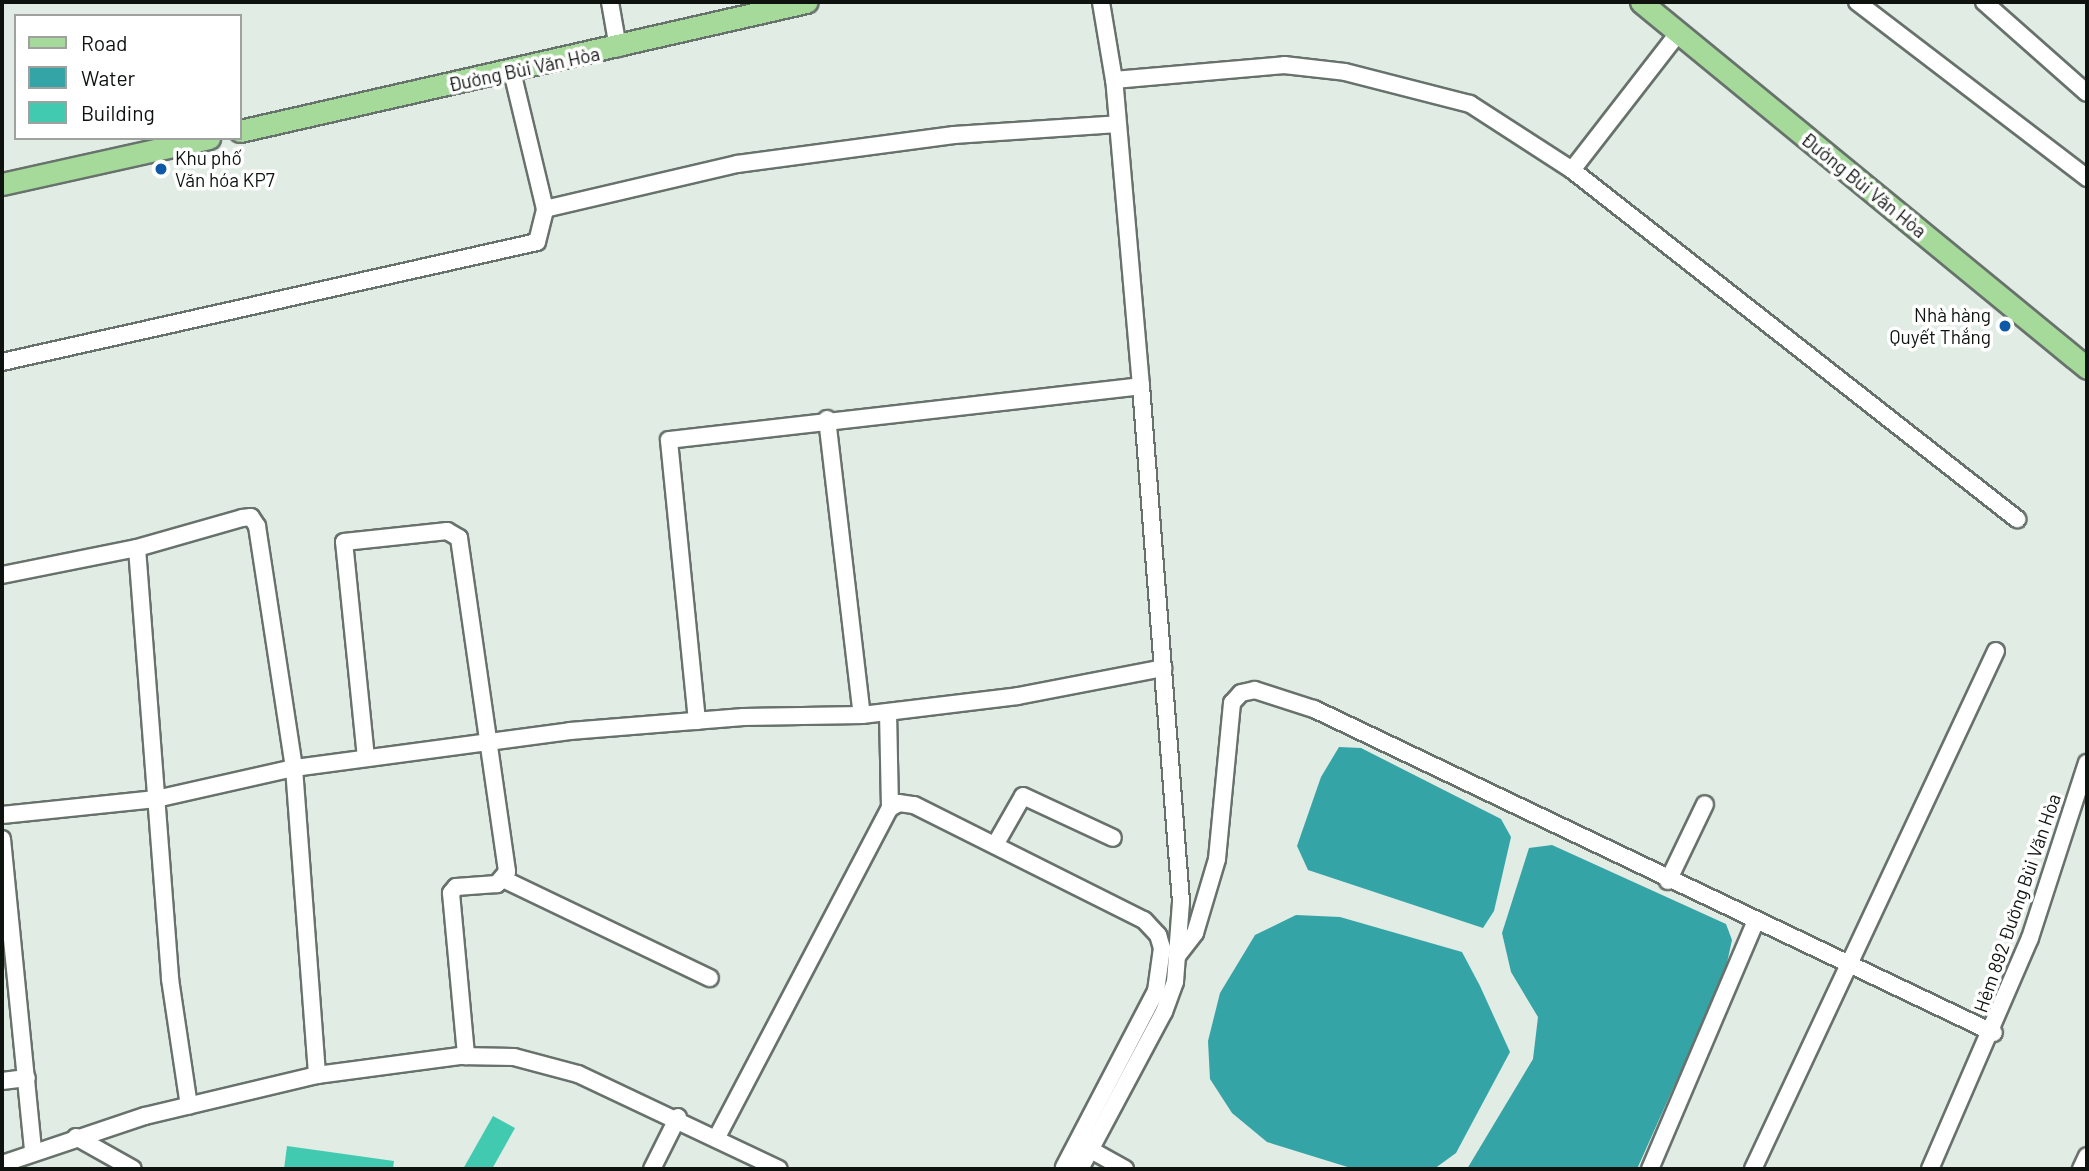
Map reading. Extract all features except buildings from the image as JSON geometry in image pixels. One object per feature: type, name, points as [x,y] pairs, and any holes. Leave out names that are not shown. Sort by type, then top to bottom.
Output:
[{"type":"main road","name":"Đường Bùi Văn Hòa","points":[[242,131],[618,48],[806,2]]},
{"type":"main road","name":"Đường Bùi Văn Hòa","points":[[1642,2],[2087,368]]},
{"type":"main road","points":[[2,184],[200,140]]},
{"type":"street","points":[[610,2],[618,48]]},
{"type":"street","points":[[1072,1168],[1091,1150],[1154,1038],[1175,982],[1181,902],[1118,124],[1114,80],[1101,2]]},
{"type":"street","points":[[1857,2],[2087,178]]},
{"type":"street","points":[[1984,2],[2087,93]]},
{"type":"street","points":[[1572,170],[1679,32]]},
{"type":"street","points":[[1114,80],[1226,66],[1345,72],[1470,104],[1572,170],[2017,519]]},
{"type":"street","points":[[2,362],[537,242],[545,209],[512,72]]},
{"type":"street","points":[[545,209],[737,164],[954,135],[1118,124]]},
{"type":"street","points":[[697,721],[668,440],[827,419],[1141,386]]},
{"type":"street","points":[[827,419],[862,715]]},
{"type":"street","points":[[2,575],[137,548],[251,517],[257,526],[294,768],[317,1075]]},
{"type":"street","points":[[366,758],[342,554],[347,538],[447,531],[459,538],[505,880]]},
{"type":"street","points":[[137,548],[170,979],[189,1105]]},
{"type":"street","points":[[1753,1169],[1996,652]]},
{"type":"street","points":[[2,815],[156,799],[294,768],[486,742],[697,721],[862,715],[1018,696],[1163,668]]},
{"type":"street","points":[[1178,955],[1195,933],[1217,859],[1232,704],[1241,693],[1255,690],[1314,709],[1755,923],[1994,1033]]},
{"type":"street","points":[[717,1137],[890,808],[888,712]]},
{"type":"street","name":"Hẻm 892 Đường Bùi Văn Hòa","points":[[1930,1169],[1994,1033],[2087,763]]},
{"type":"street","points":[[995,845],[1023,796],[1113,838]]},
{"type":"street","points":[[1668,881],[1705,804]]},
{"type":"street","points":[[890,808],[914,805],[1144,919],[1162,948],[1156,991],[1072,1168]]},
{"type":"street","points":[[2,839],[9,951],[27,1078],[33,1151]]},
{"type":"street","points":[[466,1056],[451,893],[456,887],[505,880],[710,978]]},
{"type":"street","points":[[1650,1169],[1755,923]]},
{"type":"street","points":[[2,1164],[76,1137],[189,1105],[317,1075],[466,1056],[514,1057],[578,1074],[678,1117],[779,1169]]},
{"type":"street","points":[[2,1081],[27,1078]]},
{"type":"street","points":[[652,1169],[678,1117]]},
{"type":"street","points":[[76,1137],[133,1169]]},
{"type":"street","points":[[1091,1150],[1125,1169]]},
{"type":"street","points":[[2081,1169],[2087,1156]]},
{"type":"water","points":[[1339,747],[1361,748],[1501,819],[1511,837],[1494,911],[1483,928],[1308,870],[1297,846],[1321,777]]},
{"type":"water","points":[[1552,845],[1726,924],[1732,940],[1725,972],[1637,1169],[1467,1169],[1533,1059],[1538,1017],[1511,972],[1502,933],[1529,848]]},
{"type":"water","points":[[1296,915],[1340,917],[1462,952],[1510,1052],[1456,1153],[1434,1169],[1354,1169],[1267,1142],[1232,1113],[1210,1079],[1208,1041],[1220,993],[1255,935]]},
{"type":"place","name":"Khu phố Văn hóa KP7","points":[[161,169]]},
{"type":"place","name":"Nhà hàng Quyết Thắng","points":[[2005,326]]}]
